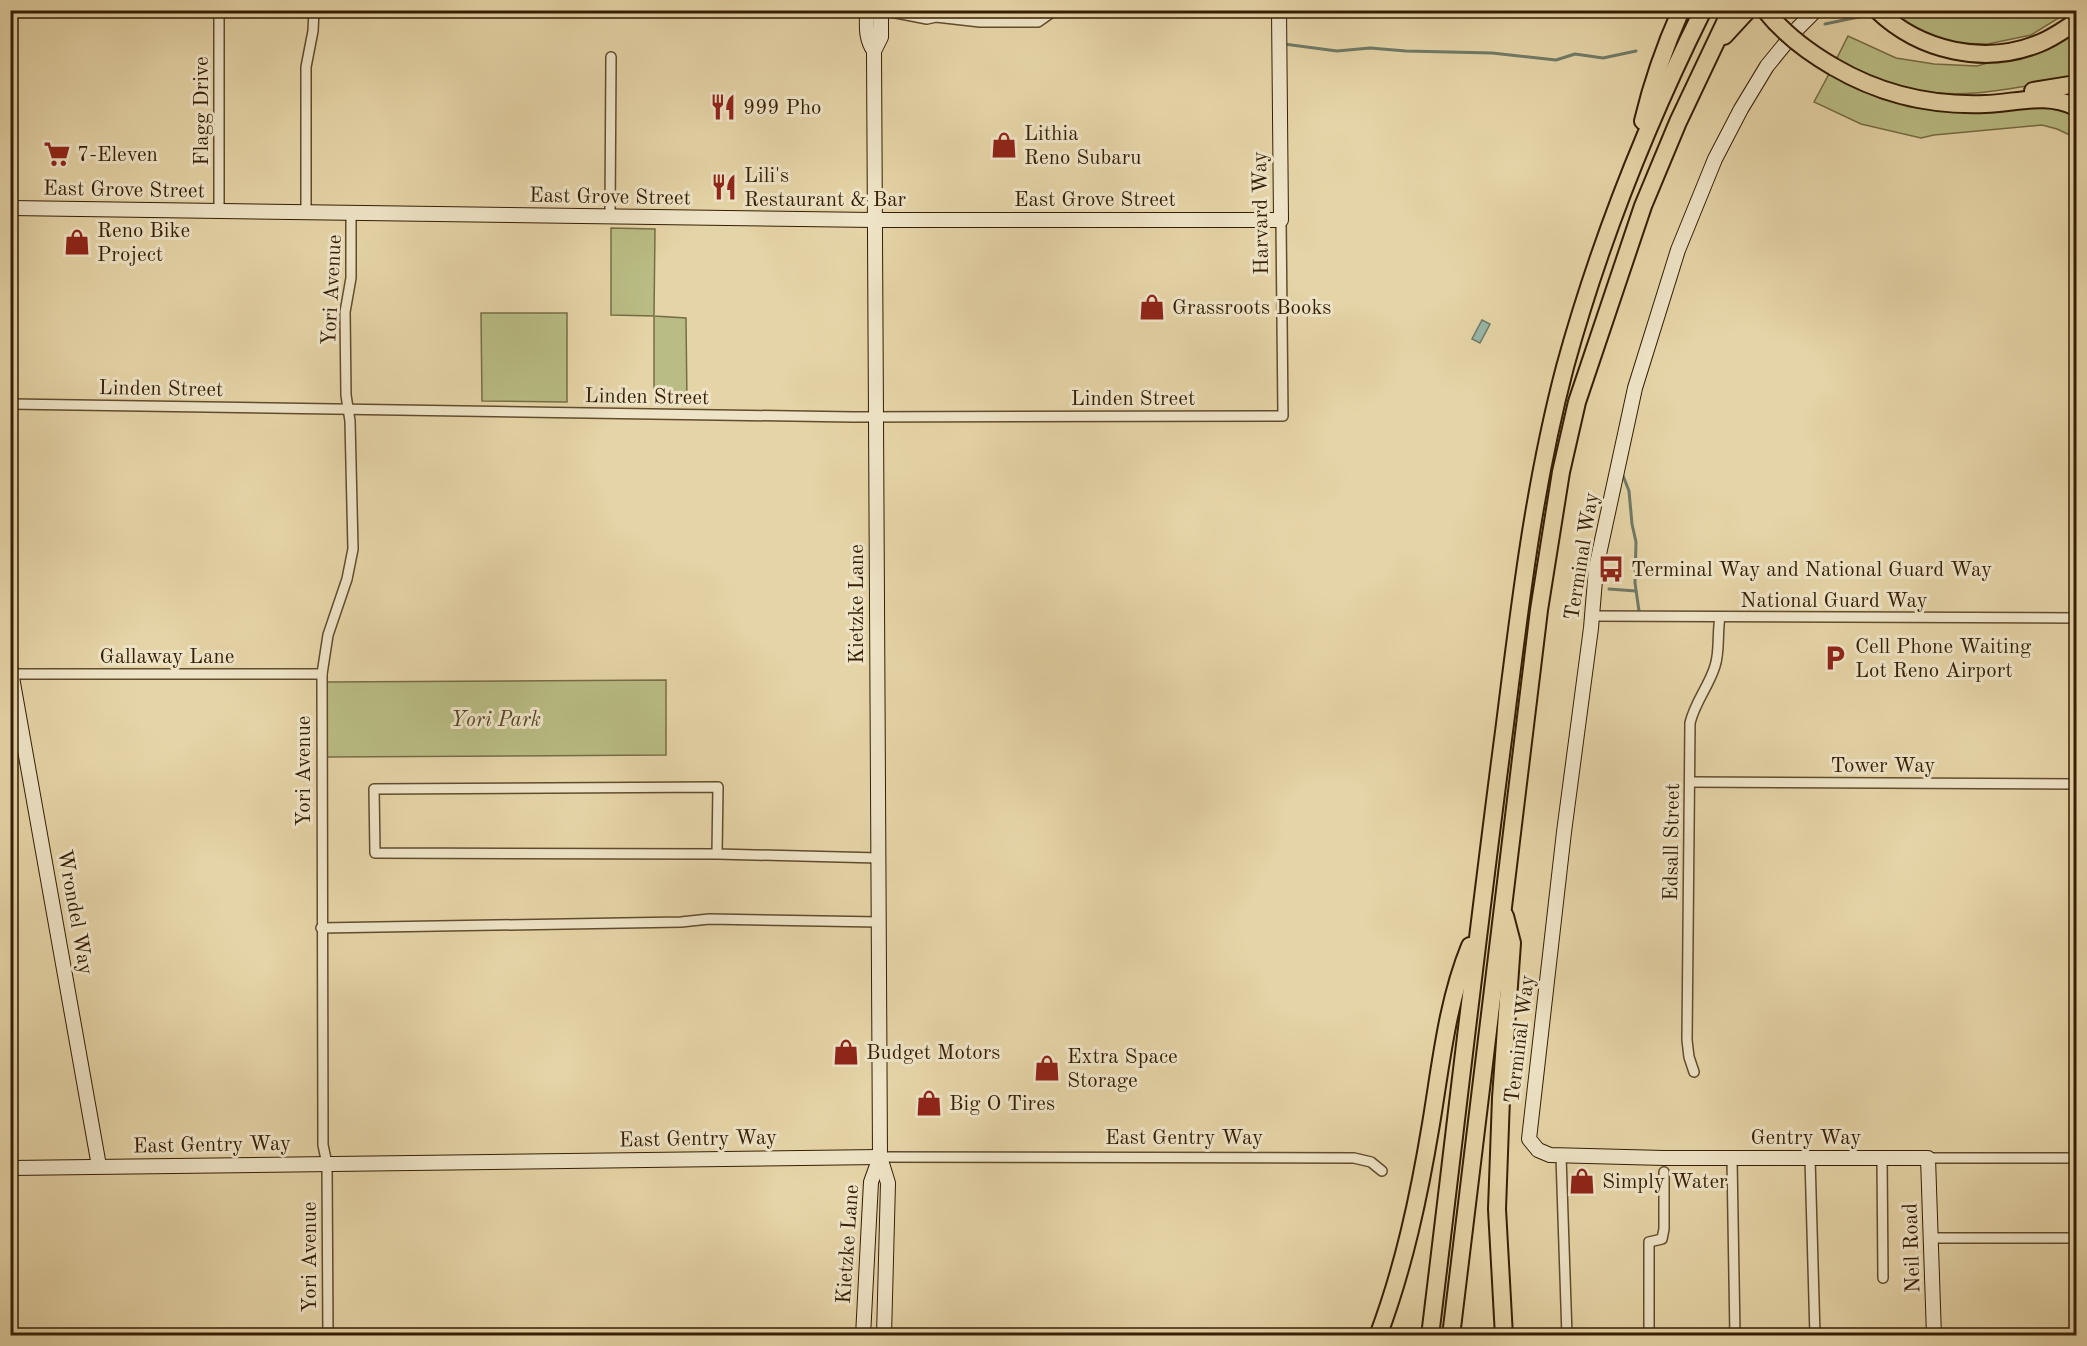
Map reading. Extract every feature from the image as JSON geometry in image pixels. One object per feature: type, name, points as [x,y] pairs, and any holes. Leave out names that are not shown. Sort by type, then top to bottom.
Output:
[{"type":"highway","points":[[1631,168],[1650,93],[1681,10]]},
{"type":"highway","points":[[1430,1335],[1478,926],[1521,592],[1536,497],[1558,396],[1604,242],[1631,168],[1703,10]]},
{"type":"highway","points":[[1451,1335],[1544,576],[1555,506],[1575,411],[1643,206],[1678,122],[1731,10]]},
{"type":"highway","points":[[1715,46],[1748,10]]},
{"type":"highway","points":[[1765,10],[1776,24],[1803,48],[1850,77],[1902,96],[1928,102],[1982,104],[2044,98],[2076,107]]},
{"type":"highway","points":[[1877,10],[1902,31],[1942,48],[1973,54],[2001,53],[2040,43],[2076,22]]},
{"type":"highway","points":[[1958,103],[2076,84]]},
{"type":"highway","points":[[1503,906],[1512,943],[1497,1177],[1497,1244],[1504,1335]]},
{"type":"highway","points":[[1378,1335],[1400,1269],[1420,1186],[1459,974],[1478,926]]},
{"type":"street","name":"Flagg Drive","points":[[219,10],[219,211]]},
{"type":"street","name":"Yori Avenue","points":[[306,212],[306,67],[313,31],[314,10]]},
{"type":"street","name":"Kietzke Lane","points":[[867,10],[868,43],[874,51]]},
{"type":"street","name":"Kietzke Lane","points":[[881,10],[881,37],[874,51],[874,220],[880,1157],[888,1183],[884,1335]]},
{"type":"street","points":[[881,10],[927,19],[933,14],[980,22],[1038,22],[1055,10]]},
{"type":"street","name":"Harvard Way","points":[[1279,10],[1283,416]]},
{"type":"street","name":"Terminal Way","points":[[1538,1150],[1529,1139],[1528,1130],[1596,568],[1638,378],[1678,250],[1714,159],[1740,109],[1779,49],[1816,10]]},
{"type":"street","points":[[610,217],[611,57]]},
{"type":"street","name":"East Grove Street","points":[[10,208],[874,220],[1281,220]]},
{"type":"street","name":"Yori Avenue","points":[[327,1335],[327,1164],[323,1145],[321,928],[321,674],[328,635],[347,579],[353,549],[346,395],[345,312],[352,272],[351,213]]},
{"type":"street","name":"Linden Street","points":[[10,404],[877,417],[1283,416]]},
{"type":"street","name":"National Guard Way","points":[[1592,616],[2076,618]]},
{"type":"street","name":"Edsall Street","points":[[1695,1072],[1689,1057],[1687,1040],[1690,723],[1693,710],[1717,663],[1720,618]]},
{"type":"street","name":"Gallaway Lane","points":[[11,670],[321,674]]},
{"type":"street","name":"Wrondel Way","points":[[11,670],[99,1166]]},
{"type":"street","name":"Tower Way","points":[[1690,782],[2076,784]]},
{"type":"street","points":[[717,854],[718,788],[374,789],[375,853],[717,854],[879,858]]},
{"type":"street","points":[[321,928],[670,922],[709,919],[879,922]]},
{"type":"street","name":"Gentry Way","points":[[1538,1150],[1550,1155],[1561,1156],[1732,1159],[2076,1158]]},
{"type":"street","points":[[1561,1156],[1567,1335]]},
{"type":"street","name":"Kietzke Lane","points":[[863,1335],[871,1182],[880,1157]]},
{"type":"street","name":"East Gentry Way","points":[[10,1168],[880,1157],[1354,1158],[1371,1162],[1382,1172]]},
{"type":"street","points":[[1882,1157],[1882,1278]]},
{"type":"street","points":[[1810,1158],[1815,1335]]},
{"type":"street","name":"Neil Road","points":[[1928,1158],[1934,1335]]},
{"type":"street","points":[[1732,1159],[1735,1335]]},
{"type":"street","points":[[1649,1335],[1649,1242],[1662,1239],[1664,1172]]},
{"type":"street","points":[[1932,1238],[2076,1238]]},
{"type":"green space","points":[[1885,11],[2070,11],[2031,35],[1988,44],[1954,43],[1921,33]]},
{"type":"green space","points":[[2076,27],[2076,77],[2012,89],[1947,94],[1925,92],[1886,83],[1835,62],[1848,36],[1896,58],[1934,64],[1977,66],[2023,53]]},
{"type":"green space","points":[[1829,74],[1882,99],[1909,107],[1952,111],[2041,103],[2076,113],[2076,132],[2072,136],[2042,125],[1921,138],[1861,124],[1814,102]]},
{"type":"green space","points":[[611,228],[655,229],[654,316],[611,315]]},
{"type":"green space","points":[[481,313],[567,313],[567,402],[482,401]]},
{"type":"green space","points":[[654,316],[686,318],[687,404],[654,404]]},
{"type":"green space","name":"Yori Park","points":[[666,680],[666,755],[326,757],[326,682]]},
{"type":"shaded area","points":[[1482,320],[1490,324],[1480,343],[1472,339]]},
{"type":"waterway","points":[[1889,13],[1910,10]]},
{"type":"waterway","points":[[1825,24],[1873,14]]},
{"type":"waterway","points":[[1284,44],[1337,51],[1370,48],[1492,53],[1556,60],[1575,54],[1603,58],[1636,51]]},
{"type":"waterway","points":[[1622,473],[1629,491],[1636,542],[1635,583],[1639,611]]},
{"type":"waterway","points":[[1609,589],[1636,591]]},
{"type":"place","name":"999 Pho","points":[[723,107]]},
{"type":"place","name":"Lithia Reno Subaru","points":[[1004,145]]},
{"type":"place","name":"7-Eleven","points":[[57,154]]},
{"type":"place","name":"Lili's Restaurant & Bar","points":[[724,187]]},
{"type":"place","name":"Reno Bike Project","points":[[77,242]]},
{"type":"place","name":"Grassroots Books","points":[[1152,307]]},
{"type":"place","name":"Terminal Way and National Guard Way","points":[[1611,569]]},
{"type":"place","name":"Cell Phone Waiting Lot Reno Airport","points":[[1835,658]]},
{"type":"place","name":"Budget Motors","points":[[846,1052]]},
{"type":"place","name":"Extra Space Storage","points":[[1047,1068]]},
{"type":"place","name":"Big O Tires","points":[[929,1103]]},
{"type":"place","name":"Simply Water","points":[[1582,1181]]}]
